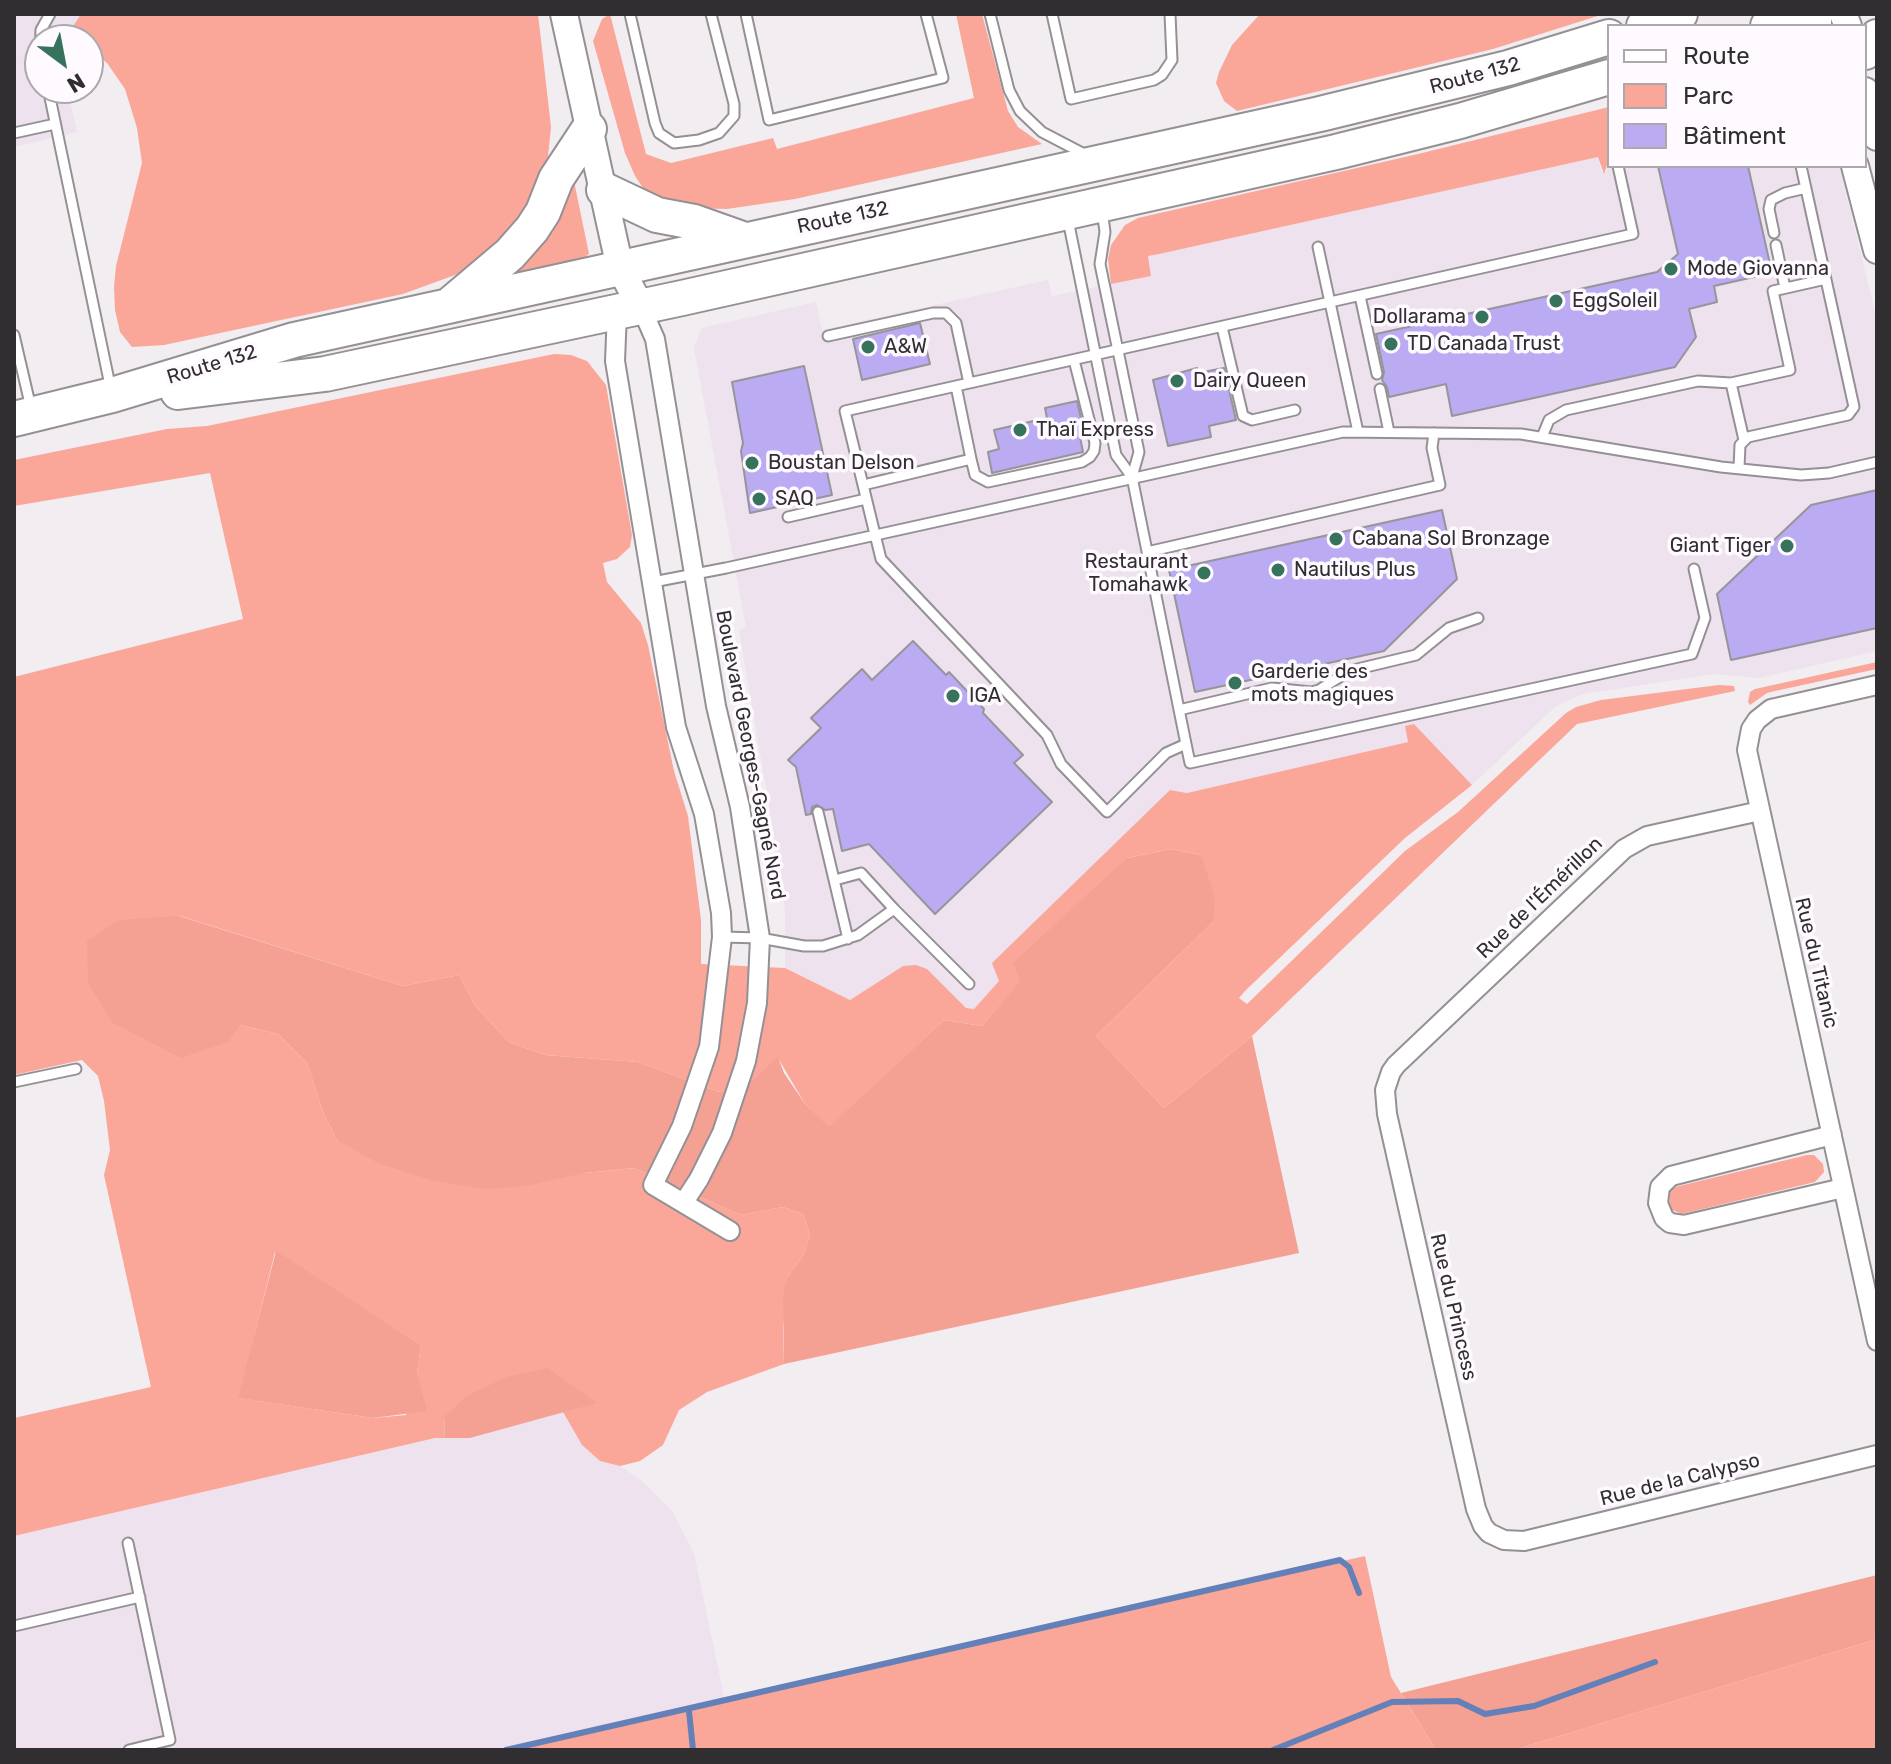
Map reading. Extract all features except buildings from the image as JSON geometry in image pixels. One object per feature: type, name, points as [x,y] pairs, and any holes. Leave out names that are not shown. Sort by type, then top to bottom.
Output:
[{"type":"highway","points":[[1650,24],[1680,14]]},
{"type":"highway","points":[[1774,24],[1802,14]]},
{"type":"highway","name":"Route 132","points":[[113,398],[294,340],[1410,93],[1508,68],[1607,38]]},
{"type":"highway","name":"Route 132","points":[[23,417],[113,398],[325,374],[629,309],[1382,142],[1607,78]]},
{"type":"highway","points":[[449,306],[510,254],[532,229],[543,212],[556,179],[589,129]]},
{"type":"highway","points":[[604,190],[657,215],[694,222],[742,239]]},
{"type":"street","points":[[564,14],[629,309],[615,361],[676,727],[706,825],[721,913],[722,937],[709,1047],[682,1126],[653,1185],[730,1231]]},
{"type":"street","points":[[1867,99],[1877,137]]},
{"type":"street","points":[[1856,168],[1877,250]]},
{"type":"street","name":"Boulevard Georges-Gagné Nord","points":[[629,309],[655,339],[716,706],[740,807],[760,938],[757,1003],[746,1061],[722,1133],[684,1202]]},
{"type":"street","name":"Rue du Titanic","points":[[1877,685],[1771,709],[1757,720],[1747,739],[1760,811],[1877,1341]]},
{"type":"street","name":"Rue de l'Émérillon","points":[[1387,1081],[1396,1065],[1631,843],[1647,836],[1760,811]]},
{"type":"street","name":"Rue du Princess","points":[[1387,1081],[1387,1114],[1476,1509],[1483,1526],[1494,1536]]},
{"type":"street","points":[[1832,1135],[1671,1176],[1660,1187],[1660,1212],[1670,1223],[1684,1225],[1843,1188]]},
{"type":"street","name":"Rue de la Calypso","points":[[1494,1536],[1514,1542],[1524,1541],[1877,1455]]},
{"type":"lane","points":[[630,14],[655,123],[659,133],[674,143],[699,140],[719,133],[734,116],[734,104],[711,14]]},
{"type":"lane","points":[[746,14],[769,120],[943,78],[926,14]]},
{"type":"lane","points":[[990,14],[1009,90],[1020,111],[1042,132],[1103,163]]},
{"type":"lane","points":[[1052,14],[1071,99],[1154,80],[1162,75],[1172,60],[1170,14]]},
{"type":"lane","points":[[51,104],[113,398]]},
{"type":"lane","points":[[14,133],[55,124]]},
{"type":"lane","points":[[1186,744],[1166,753],[1107,812],[1061,764],[1047,735],[884,564],[873,535],[845,411],[1633,234],[1618,168]]},
{"type":"lane","points":[[1739,468],[1740,445],[1744,440],[1848,415],[1854,403],[1801,168]]},
{"type":"lane","points":[[1774,233],[1769,209],[1771,200],[1806,188]]},
{"type":"lane","points":[[1101,205],[1105,232],[1100,264],[1139,452],[1132,477]]},
{"type":"lane","points":[[1066,213],[1116,455],[1132,477],[1190,763],[1692,654],[1705,618],[1694,569]]},
{"type":"lane","points":[[1776,245],[1785,288]]},
{"type":"lane","points":[[1318,247],[1358,432]]},
{"type":"lane","points":[[1542,437],[1549,420],[1566,410],[1698,381],[1731,383],[1790,370],[1773,291],[1826,279]]},
{"type":"lane","points":[[1360,296],[1377,374]]},
{"type":"lane","points":[[828,336],[933,313],[946,313],[956,323],[969,383]]},
{"type":"lane","points":[[1222,327],[1243,416],[1252,420],[1295,410]]},
{"type":"lane","points":[[14,335],[23,417]]},
{"type":"lane","points":[[956,386],[975,475],[988,482],[1082,462],[1090,457],[1095,443],[1074,360]]},
{"type":"lane","points":[[1731,383],[1744,440]]},
{"type":"lane","points":[[1380,389],[1389,432]]},
{"type":"lane","points":[[653,582],[1343,432],[1521,434],[1739,468],[1811,475],[1877,462]]},
{"type":"lane","points":[[1147,552],[1440,485],[1432,448],[1434,433]]},
{"type":"lane","points":[[863,485],[971,459]]},
{"type":"lane","points":[[788,517],[866,499]]},
{"type":"lane","points":[[1179,710],[1272,688],[1319,690],[1349,671],[1416,655],[1449,628],[1478,618]]},
{"type":"lane","points":[[818,812],[848,939]]},
{"type":"lane","points":[[835,880],[861,873],[969,984]]},
{"type":"lane","points":[[722,937],[823,946],[848,939],[872,927],[894,909]]},
{"type":"lane","points":[[14,1082],[76,1069]]},
{"type":"lane","points":[[128,1543],[170,1740],[129,1750]]},
{"type":"lane","points":[[14,1626],[140,1597]]},
{"type":"shaded area","points":[[14,14],[81,14],[74,24],[24,24],[24,104],[71,104],[77,132],[14,147]]},
{"type":"shaded area","points":[[1598,157],[1601,171],[1606,172],[1607,168],[1839,168],[1877,320],[1877,651],[1759,678],[1714,674],[1583,694],[1556,706],[1472,785],[1414,724],[1405,726],[1408,742],[1187,793],[1170,790],[974,1009],[966,1008],[903,966],[850,1000],[785,968],[782,883],[739,630],[746,627],[694,348],[702,328],[816,302],[822,330],[1048,280],[1052,296],[1151,276],[1148,256]]},
{"type":"shaded area","points":[[1171,849],[1201,855],[1215,897],[1213,922],[1096,1036],[1164,1108],[1252,1036],[1299,1253],[784,1364],[783,1296],[787,1278],[804,1254],[810,1235],[803,1214],[783,1207],[741,1215],[634,1168],[584,1173],[526,1186],[486,1189],[433,1181],[378,1163],[337,1140],[323,1112],[307,1063],[278,1034],[240,1025],[228,1042],[181,1058],[113,1023],[88,983],[87,941],[119,920],[179,916],[403,986],[459,975],[476,1007],[509,1042],[545,1055],[638,1062],[719,1092],[753,1079],[778,1057],[784,1073],[805,1104],[829,1127],[944,1020],[982,1026],[1020,981],[1013,963],[1127,858]]},
{"type":"shaded area","points":[[276,1251],[421,1345],[417,1374],[427,1411],[373,1418],[238,1398]]},
{"type":"shaded area","points":[[548,1368],[597,1403],[470,1438],[445,1438],[444,1417],[467,1396],[506,1377]]},
{"type":"shaded area","points":[[563,1412],[582,1445],[600,1461],[620,1466],[642,1481],[672,1511],[694,1553],[725,1702],[507,1750],[14,1750],[14,1536],[435,1438],[470,1438]]},
{"type":"shaded area","points":[[1877,1575],[1877,1639],[1514,1750],[1436,1750],[1401,1693]]},
{"type":"green space","points":[[81,14],[538,14],[551,127],[547,166],[536,196],[492,254],[455,275],[403,294],[164,345],[132,347],[120,332],[114,287],[116,266],[142,163],[137,128],[125,89],[104,61],[104,24],[74,24]]},
{"type":"green space","points":[[610,14],[646,154],[671,163],[773,138],[777,149],[974,98],[956,14],[982,14],[1008,111],[1018,127],[1042,144],[795,199],[727,209],[688,208],[647,194],[625,153],[593,41],[602,19]]},
{"type":"green space","points":[[1260,14],[1604,14],[1493,49],[1237,111],[1224,101],[1216,83],[1232,45]]},
{"type":"green space","points":[[1607,107],[1607,165],[1604,174],[1598,157],[1148,256],[1151,276],[1111,284],[1108,259],[1111,245],[1125,225],[1138,218]]},
{"type":"green space","points":[[574,181],[589,254],[581,260],[498,278]]},
{"type":"green space","points":[[554,354],[571,355],[587,361],[606,385],[632,535],[630,547],[617,559],[603,563],[607,582],[641,623],[648,645],[674,771],[688,816],[701,920],[701,964],[785,968],[850,1000],[903,966],[916,965],[927,969],[966,1008],[974,1009],[999,981],[992,963],[1170,790],[1187,793],[1408,742],[1405,726],[1414,724],[1472,785],[1405,838],[1245,991],[1239,998],[1247,1004],[1405,851],[1458,812],[1566,713],[1601,700],[1719,685],[1734,686],[1735,691],[1577,724],[1252,1036],[1164,1108],[1096,1036],[1213,922],[1201,855],[1171,849],[1127,858],[982,1026],[944,1020],[829,1128],[805,1104],[778,1058],[753,1079],[719,1092],[638,1062],[545,1055],[509,1042],[476,1007],[459,975],[403,986],[180,916],[240,1025],[278,1034],[307,1063],[323,1112],[337,1140],[584,1173],[634,1168],[741,1215],[783,1207],[803,1214],[810,1235],[804,1254],[787,1278],[784,1364],[707,1392],[679,1410],[663,1445],[640,1461],[620,1466],[600,1461],[582,1445],[563,1412],[597,1402],[444,1417],[445,1438],[14,1536],[14,1418],[151,1387],[104,1175],[110,1150],[98,1076],[82,1060],[14,1075],[14,677],[243,619],[210,473],[14,506],[14,460],[167,429],[207,426]],"holes":[[[275,1252],[421,1345],[406,1415],[373,1418],[239,1398]]]},
{"type":"green space","points":[[1877,662],[1877,669],[1767,693],[1750,705],[1748,702],[1750,692],[1755,689]]},
{"type":"green space","points":[[1814,1155],[1823,1164],[1824,1172],[1815,1182],[1682,1214],[1672,1210],[1669,1205],[1670,1191],[1675,1187]]},
{"type":"green space","points":[[1365,1556],[1391,1677],[1436,1750],[507,1750]]},
{"type":"green space","points":[[1877,1639],[1877,1750],[1514,1750]]},
{"type":"waterway","points":[[506,1750],[1340,1560],[1349,1567],[1359,1593]]},
{"type":"waterway","points":[[1273,1750],[1392,1702],[1458,1701],[1485,1714],[1534,1706],[1655,1662]]},
{"type":"waterway","points":[[689,1711],[693,1750]]},
{"type":"place","name":"Mode Giovanna","points":[[1671,269]]},
{"type":"place","name":"EggSoleil","points":[[1556,301]]},
{"type":"place","name":"Dollarama","points":[[1482,317]]},
{"type":"place","name":"TD Canada Trust","points":[[1391,344]]},
{"type":"place","name":"A&W","points":[[868,347]]},
{"type":"place","name":"Dairy Queen","points":[[1177,381]]},
{"type":"place","name":"Thaï Express","points":[[1020,430]]},
{"type":"place","name":"Boustan Delson","points":[[752,463]]},
{"type":"place","name":"SAQ","points":[[759,499]]},
{"type":"place","name":"Cabana Sol Bronzage","points":[[1336,539]]},
{"type":"place","name":"Giant Tiger","points":[[1787,546]]},
{"type":"place","name":"Nautilus Plus","points":[[1278,570]]},
{"type":"place","name":"Restaurant Tomahawk","points":[[1204,573]]},
{"type":"place","name":"Garderie des mots magiques","points":[[1235,683]]},
{"type":"place","name":"IGA","points":[[953,696]]}]
